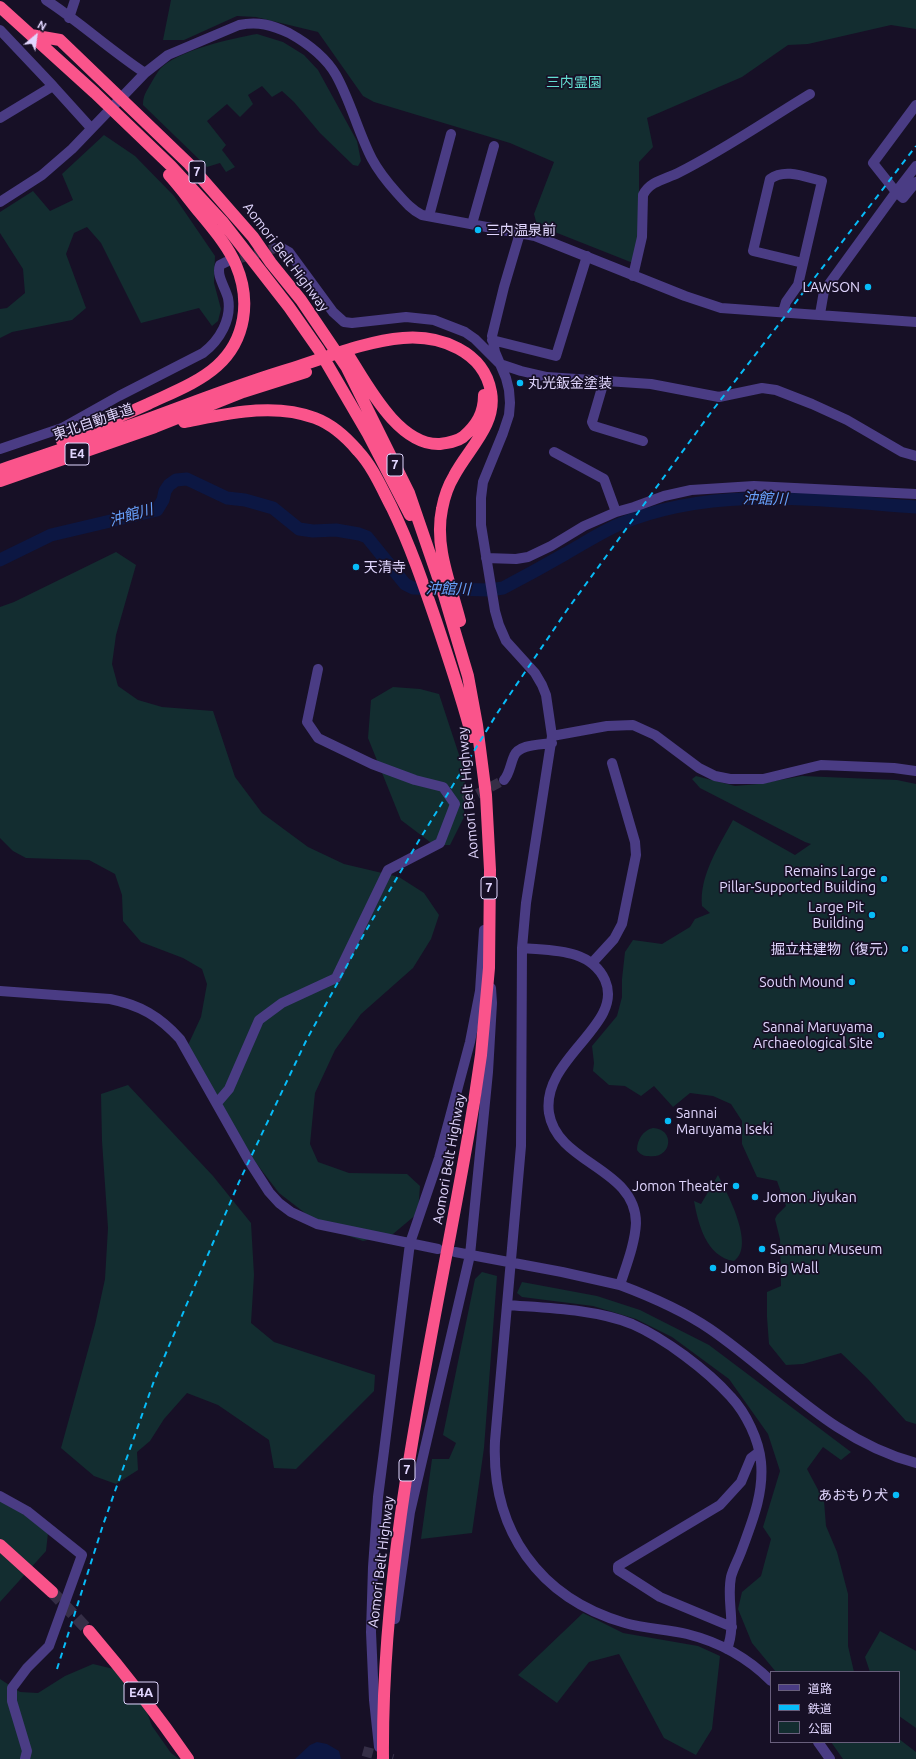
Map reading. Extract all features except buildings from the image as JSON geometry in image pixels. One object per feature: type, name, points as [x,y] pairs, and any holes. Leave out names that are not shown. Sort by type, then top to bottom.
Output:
[{"type":"highway","name":"Aomori Belt Highway","points":[[0,6],[95,93],[171,166],[222,221],[288,306],[319,350],[334,374],[439,566],[449,596],[468,676],[477,725],[485,789],[490,870],[489,968],[481,1055],[470,1131],[415,1417],[396,1545],[387,1640],[383,1758]]},
{"type":"highway","name":"Aomori Belt Highway","points":[[31,35],[60,40],[189,164],[253,237],[300,300],[323,322],[351,366]]},
{"type":"highway","points":[[0,469],[118,417],[200,378],[217,366],[227,355],[235,343],[241,329],[245,298],[242,283],[236,265],[221,238],[128,126]]},
{"type":"highway","points":[[153,422],[242,383],[384,340],[404,338],[433,339],[460,349],[472,357],[482,368],[490,387],[492,403],[490,416],[485,429],[454,476],[442,509],[439,566]]},
{"type":"highway","points":[[153,422],[357,356],[388,347],[412,344],[442,348],[457,355],[470,366],[479,378],[484,391],[484,406],[479,419],[471,430],[460,439],[434,444],[419,440],[407,433],[394,421],[351,366]]},
{"type":"highway","name":"7","points":[[351,366],[409,493],[439,566]]},
{"type":"highway","points":[[153,422],[239,411],[285,411],[316,418],[333,428],[347,439],[369,465],[399,524],[417,564],[461,695],[485,789]]},
{"type":"highway","name":"東北自動車道","points":[[0,469],[153,422]]},
{"type":"highway","name":"E4","points":[[0,481],[153,422]]},
{"type":"highway","points":[[0,1545],[52,1592]]},
{"type":"highway","name":"E4A","points":[[89,1631],[132,1682],[165,1725],[188,1759]]},
{"type":"street","points":[[46,0],[69,18],[93,33],[142,76]]},
{"type":"street","points":[[69,18],[76,0]]},
{"type":"street","points":[[0,202],[42,175],[72,149],[142,76],[168,55],[239,25],[248,23],[262,23],[276,26],[303,41],[325,61],[335,75],[372,158],[382,175],[414,210],[422,215],[535,236],[633,276],[721,308],[916,322]]},
{"type":"street","points":[[0,30],[53,86],[94,126]]},
{"type":"street","points":[[0,118],[53,86]]},
{"type":"street","points":[[633,276],[642,237],[643,195],[646,188],[652,183],[689,167],[810,94]]},
{"type":"street","points":[[916,106],[873,162],[896,192],[903,198],[916,182]]},
{"type":"street","points":[[429,216],[450,134]]},
{"type":"street","points":[[472,224],[494,146]]},
{"type":"street","points":[[820,314],[824,291],[916,166]]},
{"type":"street","points":[[782,312],[786,302],[798,285],[804,263],[822,181],[784,172],[777,174],[770,179],[753,251],[804,263]]},
{"type":"street","points":[[520,233],[493,329],[492,340],[509,390],[510,403],[509,415],[503,433],[483,482],[481,498],[481,525],[495,611],[506,641],[535,673],[542,685],[546,695],[552,739],[526,903],[522,948],[520,1146],[494,1462],[497,1491],[506,1518],[518,1541],[538,1571],[550,1584],[573,1601],[592,1611],[627,1624],[694,1636],[727,1649],[746,1660],[770,1680]]},
{"type":"street","points":[[276,248],[282,248],[289,252],[333,312],[344,322],[352,323],[391,317],[420,318],[451,326],[475,339],[500,364],[547,377],[651,384],[718,397],[762,388],[776,390],[847,420],[902,452],[916,456]]},
{"type":"street","points":[[492,340],[556,356],[587,256]]},
{"type":"street","points":[[0,449],[62,428],[119,396],[203,353],[214,345],[226,325],[228,298],[218,270],[220,265],[226,262]]},
{"type":"street","points":[[475,339],[493,329]]},
{"type":"street","points":[[604,381],[592,422],[594,426],[643,441]]},
{"type":"street","points":[[554,452],[604,480],[616,512]]},
{"type":"street","points":[[486,562],[528,557],[551,546],[584,526],[616,512],[664,496],[691,490],[725,486],[754,486],[916,494]]},
{"type":"street","points":[[217,1104],[229,1089],[259,1020],[282,1003],[336,978],[388,870],[440,843],[459,802],[442,787],[415,780],[372,764],[318,738],[312,732],[307,722],[318,669]]},
{"type":"street","points":[[504,780],[509,774],[514,755],[520,748],[607,726],[633,725],[655,735],[685,759],[699,768],[715,776],[730,779],[763,779],[821,765],[894,768],[916,771]]},
{"type":"street","points":[[592,963],[618,932],[622,924],[636,855],[635,842],[612,763]]},
{"type":"street","points":[[383,1758],[373,1685],[371,1632],[373,1567],[378,1497],[410,1243],[439,1158],[470,1042],[480,991],[485,893],[490,870]]},
{"type":"street","points":[[522,948],[571,953],[580,956],[592,963],[605,980],[608,998],[603,1015],[557,1075],[549,1095],[548,1106],[554,1128],[562,1139],[616,1182],[630,1199],[636,1222],[635,1236],[620,1285]]},
{"type":"street","points":[[383,1758],[389,1716],[394,1623],[410,1512],[470,1255],[488,1072],[492,1004],[489,968]]},
{"type":"street","points":[[0,991],[110,998],[127,1002],[144,1009],[170,1028],[180,1039],[259,1179],[269,1192],[285,1207],[304,1219],[318,1224],[438,1248]]},
{"type":"street","points":[[455,1252],[562,1272],[620,1285],[655,1298],[710,1328],[841,1431],[872,1447],[916,1463]]},
{"type":"street","points":[[507,1305],[603,1316],[631,1324],[655,1336],[708,1375],[732,1397],[746,1418],[761,1461],[760,1492],[757,1508],[731,1577],[730,1595],[732,1626],[731,1638],[727,1649]]},
{"type":"street","points":[[732,1626],[660,1597],[618,1570],[618,1566],[720,1505],[741,1482],[751,1458],[759,1452]]},
{"type":"street","points":[[0,1496],[27,1511],[82,1555],[49,1646],[27,1668],[12,1688],[12,1701],[27,1751],[25,1759]]},
{"type":"street","points":[[819,1743],[830,1759]]},
{"type":"green space","name":"三内霊園","points":[[171,0],[916,0],[916,29],[891,25],[808,44],[788,45],[742,77],[647,118],[653,147],[639,162],[639,239],[633,263],[537,225],[534,214],[554,162],[510,143],[374,102],[363,96],[318,32],[256,17],[237,16],[184,40],[163,40]]},
{"type":"green space","points":[[257,34],[283,42],[304,55],[318,70],[357,141],[361,161],[358,166],[353,165],[320,133],[294,102],[282,91],[272,97],[262,86],[248,95],[253,104],[240,117],[227,104],[207,121],[226,145],[222,150],[235,167],[226,172],[220,163],[207,167],[143,105],[145,94],[160,69],[168,62],[179,56],[206,46]]},
{"type":"green space","points":[[104,135],[135,156],[174,196],[215,256],[214,283],[221,309],[218,321],[212,326],[199,308],[141,323],[101,243],[87,227],[74,233],[66,254],[86,308],[72,320],[12,332],[0,338],[0,309],[7,308],[25,293],[23,269],[0,233],[0,212],[33,191],[50,211],[73,200],[62,174]]},
{"type":"green space","points":[[116,552],[136,565],[116,635],[112,664],[118,686],[138,700],[162,707],[213,711],[235,777],[262,813],[308,847],[344,864],[399,877],[424,893],[439,915],[431,939],[413,968],[361,1014],[335,1050],[315,1093],[310,1144],[318,1162],[349,1173],[407,1174],[420,1186],[418,1213],[393,1234],[363,1241],[335,1231],[314,1220],[279,1193],[237,1138],[188,1045],[201,1017],[207,984],[202,969],[183,958],[141,942],[123,921],[122,895],[115,874],[89,860],[26,858],[13,851],[0,838],[0,607],[14,602]]},
{"type":"green space","points":[[393,687],[420,689],[439,694],[465,773],[464,817],[450,845],[434,845],[401,820],[368,738],[371,700]]},
{"type":"green space","points":[[696,776],[735,786],[758,784],[802,776],[897,780],[916,784],[916,1424],[906,1421],[867,1378],[841,1353],[803,1364],[786,1365],[769,1344],[767,1292],[781,1286],[780,1239],[775,1219],[786,1206],[777,1181],[757,1177],[742,1144],[742,1121],[731,1104],[713,1096],[690,1093],[673,1107],[654,1086],[641,1096],[625,1086],[609,1085],[593,1071],[594,1063],[592,1046],[617,1016],[622,997],[625,952],[633,940],[662,944],[690,927],[695,919],[710,913],[702,906],[704,884],[711,862],[733,820],[795,855],[811,844],[700,788],[692,779]]},
{"type":"green space","points":[[128,1085],[213,1176],[251,1223],[254,1275],[251,1323],[274,1342],[375,1375],[374,1391],[296,1469],[274,1468],[269,1440],[218,1405],[187,1393],[164,1419],[150,1441],[137,1452],[138,1470],[116,1484],[94,1476],[61,1448],[95,1325],[105,1279],[108,1228],[102,1141],[101,1094]]},
{"type":"green space","points":[[653,1128],[665,1133],[668,1138],[666,1149],[656,1156],[646,1156],[640,1154],[637,1150],[641,1136],[649,1129]]},
{"type":"green space","points":[[718,1175],[733,1206],[741,1232],[742,1244],[740,1254],[734,1261],[724,1258],[716,1253],[710,1246],[701,1229],[694,1201],[701,1204]]},
{"type":"green space","points":[[482,1272],[497,1276],[484,1448],[472,1533],[421,1539],[432,1459],[449,1459],[456,1443],[443,1435],[475,1279]]},
{"type":"green space","points":[[522,1282],[597,1296],[640,1310],[709,1345],[851,1452],[841,1460],[823,1447],[807,1469],[824,1501],[826,1526],[837,1552],[848,1594],[848,1646],[854,1671],[775,1671],[752,1643],[738,1609],[742,1592],[761,1576],[771,1539],[763,1527],[780,1471],[768,1434],[729,1379],[672,1337],[636,1319],[593,1306],[522,1297],[517,1293]]},
{"type":"green space","points":[[0,1496],[48,1533],[46,1551],[0,1602]]},
{"type":"green space","points":[[583,1613],[623,1633],[698,1646],[720,1656],[712,1729],[696,1755],[664,1738],[619,1654],[589,1662],[557,1703],[518,1675]]},
{"type":"green space","points":[[880,1631],[916,1651],[916,1728],[900,1717],[900,1671],[870,1671],[865,1657]]},
{"type":"green space","points":[[93,1664],[122,1671],[142,1699],[152,1726],[171,1753],[179,1759],[0,1759],[0,1679],[20,1692],[38,1693],[65,1676]]},
{"type":"green space","points":[[900,1740],[916,1752],[916,1759],[843,1759],[832,1743],[900,1743]]},
{"type":"water","points":[[317,1742],[327,1744],[339,1751],[341,1759],[295,1759],[310,1745]]},
{"type":"waterway","name":"沖館川","points":[[0,560],[51,535],[157,510],[169,485],[176,480],[187,479],[227,498],[245,500],[273,508],[299,529],[313,531],[336,530],[367,537],[405,584],[413,588],[489,590],[503,588],[599,534],[620,524],[656,512],[692,504],[766,498],[842,501],[916,507]]},
{"type":"tunnel","points":[[226,262],[276,248]]},
{"type":"tunnel","points":[[464,801],[504,780]]},
{"type":"tunnel","points":[[52,1592],[89,1631]]},
{"type":"tunnel","points":[[363,1751],[393,1759]]},
{"type":"railway","points":[[57,1669],[103,1525],[154,1381],[239,1182],[306,1041],[364,934],[418,842],[498,712],[567,610],[712,411],[916,146]]},
{"type":"place","name":"三内温泉前","points":[[478,230]]},
{"type":"place","name":"LAWSON","points":[[868,287]]},
{"type":"place","name":"丸光鈑金塗装","points":[[520,383]]},
{"type":"place","name":"天清寺","points":[[356,567]]},
{"type":"place","name":"Remains Large Pillar-Supported Building","points":[[884,879]]},
{"type":"place","name":"Large Pit Building","points":[[872,915]]},
{"type":"place","name":"掘立柱建物（復元）","points":[[905,949]]},
{"type":"place","name":"South Mound","points":[[852,982]]},
{"type":"place","name":"Sannai Maruyama Archaeological Site","points":[[881,1035]]},
{"type":"place","name":"Sannai Maruyama Iseki","points":[[668,1121]]},
{"type":"place","name":"Jomon Theater","points":[[736,1186]]},
{"type":"place","name":"Jomon Jiyukan","points":[[755,1197]]},
{"type":"place","name":"Sanmaru Museum","points":[[762,1249]]},
{"type":"place","name":"Jomon Big Wall","points":[[713,1268]]},
{"type":"place","name":"あおもり犬","points":[[896,1495]]}]
